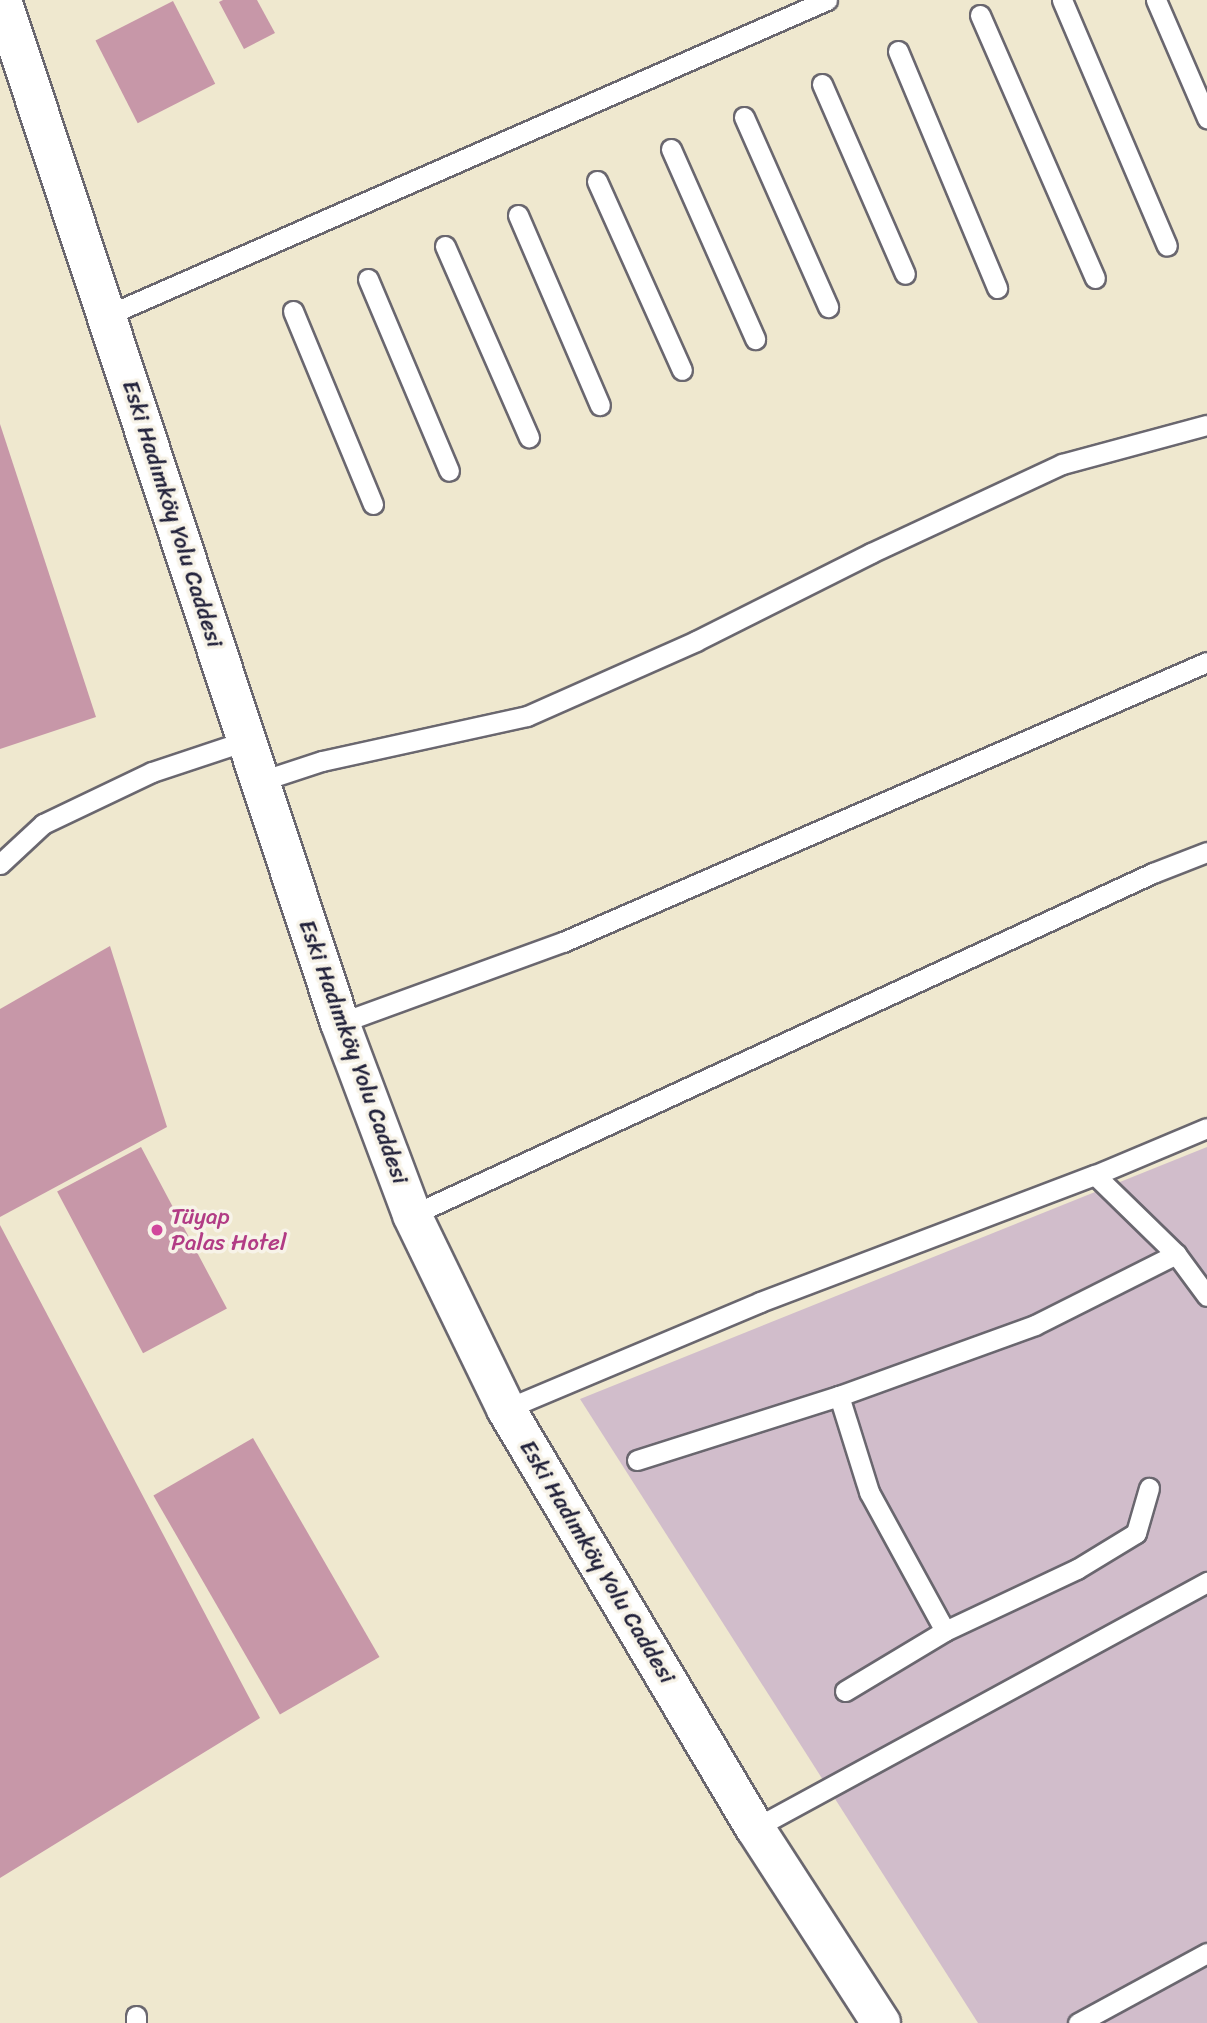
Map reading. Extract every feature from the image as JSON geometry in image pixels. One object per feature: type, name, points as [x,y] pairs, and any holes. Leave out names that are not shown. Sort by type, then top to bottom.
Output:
[{"type":"street","name":"Eski Hadımköy Yolu Caddesi","points":[[2,0],[108,314],[193,582],[248,740],[340,1023],[412,1216],[506,1409],[754,1828],[881,2023]]},
{"type":"lane","points":[[108,314],[827,0]]},
{"type":"lane","points":[[1062,0],[1167,246]]},
{"type":"lane","points":[[1156,0],[1207,118]]},
{"type":"lane","points":[[980,15],[1095,278]]},
{"type":"lane","points":[[898,51],[997,288]]},
{"type":"lane","points":[[821,84],[905,274]]},
{"type":"lane","points":[[744,117],[828,307]]},
{"type":"lane","points":[[671,149],[755,339]]},
{"type":"lane","points":[[597,181],[682,370]]},
{"type":"lane","points":[[518,215],[600,405]]},
{"type":"lane","points":[[445,246],[528,437]]},
{"type":"lane","points":[[368,279],[449,471]]},
{"type":"lane","points":[[293,312],[373,504]]},
{"type":"lane","points":[[261,781],[322,761],[527,716],[695,641],[871,553],[1062,464],[1207,425]]},
{"type":"lane","points":[[340,1023],[563,942],[1206,665]]},
{"type":"lane","points":[[0,864],[43,824],[152,772],[248,740]]},
{"type":"lane","points":[[412,1216],[1153,873],[1207,852]]},
{"type":"lane","points":[[506,1409],[760,1302],[1095,1175],[1207,1128]]},
{"type":"lane","points":[[1095,1175],[1176,1254],[1207,1296]]},
{"type":"lane","points":[[636,1460],[839,1396],[1035,1325],[1176,1254]]},
{"type":"lane","points":[[839,1396],[869,1492],[945,1631]]},
{"type":"lane","points":[[845,1691],[945,1631],[1077,1569],[1136,1533],[1149,1488]]},
{"type":"lane","points":[[754,1828],[1207,1582]]},
{"type":"lane","points":[[1078,2023],[1207,1953]]},
{"type":"shaded area","points":[[1207,1147],[1207,2023],[978,2023],[580,1399]]},
{"type":"building","points":[[257,0],[275,33],[244,49],[219,2]]},
{"type":"building","points":[[173,1],[215,84],[138,123],[95,40]]},
{"type":"building","points":[[0,424],[96,717],[0,749]]},
{"type":"building","points":[[110,946],[167,1127],[0,1217],[0,1009]]},
{"type":"building","points":[[141,1147],[227,1309],[143,1353],[57,1192]]},
{"type":"building","points":[[0,1225],[260,1718],[0,1878]]},
{"type":"building","points":[[253,1438],[380,1657],[280,1715],[153,1496]]},
{"type":"place","name":"Tüyap Palas Hotel","points":[[157,1230]]}]
